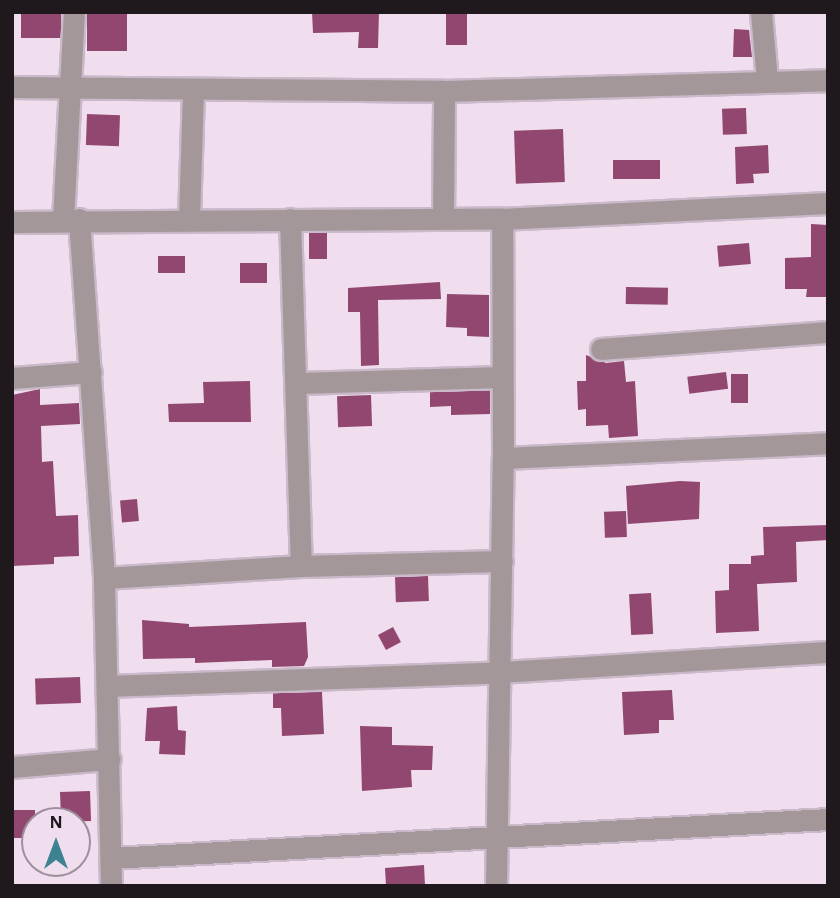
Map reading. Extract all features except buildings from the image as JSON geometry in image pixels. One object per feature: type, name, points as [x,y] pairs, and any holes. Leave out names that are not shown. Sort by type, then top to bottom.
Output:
[{"type":"street","points":[[74,12],[69,87],[71,220],[91,372],[104,578],[109,686],[111,886]]},
{"type":"street","points":[[761,12],[767,80]]},
{"type":"street","points":[[12,87],[622,89],[767,80],[828,80]]},
{"type":"street","points":[[189,219],[193,89]]},
{"type":"street","points":[[443,218],[444,90]]},
{"type":"street","points":[[12,222],[502,219],[828,203]]},
{"type":"street","points":[[290,219],[298,383],[301,566]]},
{"type":"street","points":[[496,886],[503,458],[502,219]]},
{"type":"street","points":[[601,349],[828,332]]},
{"type":"street","points":[[12,378],[91,372]]},
{"type":"street","points":[[298,383],[502,377]]},
{"type":"street","points":[[503,458],[828,443]]},
{"type":"street","points":[[104,578],[301,566],[502,561]]},
{"type":"street","points":[[109,686],[501,672],[828,652]]},
{"type":"street","points":[[12,767],[110,760]]},
{"type":"street","points":[[111,858],[828,819]]}]
